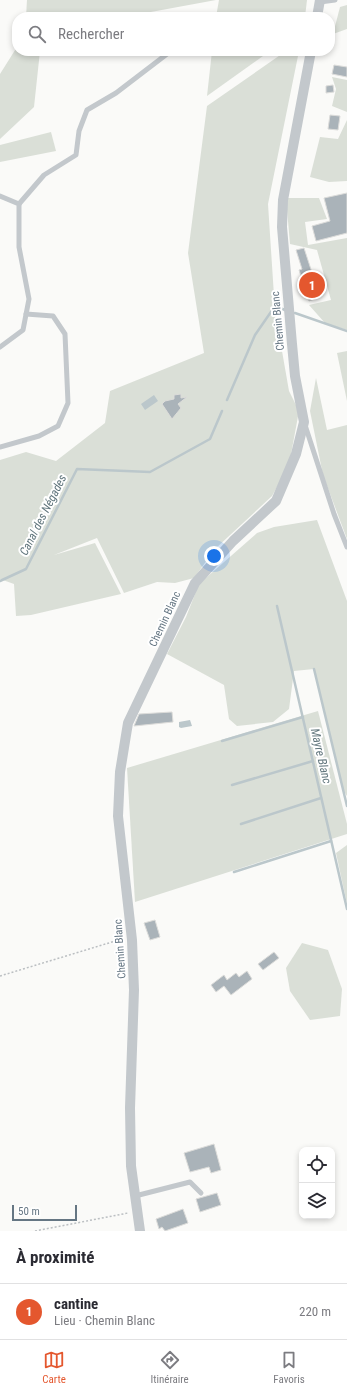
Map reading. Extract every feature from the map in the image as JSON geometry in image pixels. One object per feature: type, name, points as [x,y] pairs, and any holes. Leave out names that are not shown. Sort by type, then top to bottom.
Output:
[{"type":"street","points":[[318,12],[320,1]]},
{"type":"street","name":"Chemin Blanc","points":[[140,1231],[131,1166],[130,1108],[134,990],[132,940],[118,816],[120,772],[128,723],[195,583],[233,541],[276,501],[296,454],[304,422],[295,376],[282,226],[283,200],[310,56]]},
{"type":"lane","points":[[320,1],[335,0]]},
{"type":"lane","points":[[0,347],[23,330],[29,299],[18,247],[19,204],[44,175],[76,156],[79,131],[87,110],[116,93],[164,56]]},
{"type":"lane","points":[[0,196],[19,204]]},
{"type":"lane","points":[[0,447],[39,436],[58,426],[68,403],[65,334],[53,316],[26,314]]},
{"type":"lane","points":[[304,422],[334,514],[347,547]]},
{"type":"lane","points":[[135,1196],[190,1182],[201,1193]]},
{"type":"path","points":[[0,976],[120,939],[132,940]]},
{"type":"path","points":[[34,1231],[138,1211]]},
{"type":"shaded area","points":[[27,0],[216,0],[151,12],[26,12]]},
{"type":"shaded area","points":[[219,0],[307,0],[306,12],[217,12]]},
{"type":"shaded area","points":[[347,5],[347,29],[335,33],[335,26],[340,7]]},
{"type":"shaded area","points":[[12,55],[39,56],[34,107],[0,139],[0,74]]},
{"type":"shaded area","points":[[211,56],[263,56],[207,96]]},
{"type":"shaded area","points":[[279,56],[298,56],[268,204],[275,311],[289,391],[299,411],[289,465],[272,496],[215,549],[194,578],[175,583],[157,582],[124,593],[97,538],[54,555],[95,543],[121,594],[31,615],[16,616],[14,584],[0,579],[0,460],[26,452],[56,461],[105,423],[110,391],[204,353],[188,253],[207,106]]},
{"type":"shaded area","points":[[332,77],[347,80],[347,112],[332,106],[336,89]]},
{"type":"shaded area","points":[[347,120],[347,181],[329,182],[310,177],[320,137],[338,139]]},
{"type":"shaded area","points":[[51,132],[56,151],[0,162],[0,145]]},
{"type":"shaded area","points":[[286,198],[319,198],[327,219],[305,222],[308,245],[347,238],[347,330],[325,323],[309,305],[331,300],[317,250],[290,244]]},
{"type":"shaded area","points":[[347,351],[347,401],[337,353]]},
{"type":"shaded area","points":[[316,378],[327,430],[347,425],[347,539],[323,475],[310,411]]},
{"type":"shaded area","points":[[154,395],[158,401],[145,410],[141,404]]},
{"type":"shaded area","points":[[317,520],[347,601],[347,796],[343,790],[314,669],[294,671],[289,709],[273,722],[237,726],[229,719],[224,685],[167,654],[186,617],[199,584],[257,533],[274,527]]},
{"type":"shaded area","points":[[318,711],[347,824],[347,834],[135,902],[127,768]]},
{"type":"shaded area","points":[[190,720],[192,726],[179,727],[179,722]]},
{"type":"shaded area","points":[[347,845],[347,904],[336,853]]},
{"type":"shaded area","points":[[302,943],[328,950],[342,989],[340,1016],[310,1020],[290,991],[286,968]]},
{"type":"building","points":[[334,65],[347,67],[347,77],[332,74]]},
{"type":"building","points":[[333,85],[334,92],[326,93],[326,86]]},
{"type":"building","points":[[330,115],[340,116],[338,130],[328,129]]},
{"type":"building","points":[[347,193],[347,233],[316,241],[312,226],[330,221],[324,198]]},
{"type":"building","points":[[304,248],[320,297],[309,301],[299,270],[302,269],[296,250]]},
{"type":"building","points":[[181,394],[181,398],[187,397],[178,404],[181,408],[172,419],[162,404],[165,401],[174,399],[174,395]]},
{"type":"building","points":[[172,712],[173,722],[134,726],[139,714]]},
{"type":"building","points":[[155,920],[160,937],[150,940],[144,923]]},
{"type":"building","points":[[274,952],[279,958],[263,970],[258,964]]},
{"type":"building","points":[[247,971],[252,979],[231,995],[224,986],[216,992],[211,985],[224,975],[227,980],[236,973],[239,977]]},
{"type":"building","points":[[214,1144],[221,1170],[211,1173],[209,1167],[190,1172],[184,1153]]},
{"type":"building","points":[[217,1193],[221,1205],[200,1212],[196,1199]]},
{"type":"building","points":[[183,1209],[188,1223],[165,1231],[162,1227],[159,1229],[156,1219]]},
{"type":"waterway","name":"Canal des Négades","points":[[227,400],[255,335],[275,306],[285,310]]},
{"type":"waterway","points":[[295,313],[347,331]]},
{"type":"waterway","name":"Canal des Négades","points":[[0,581],[26,569],[77,469],[150,472],[210,439],[222,411]]},
{"type":"waterway","name":"Mayre Blanc","points":[[277,606],[347,909]]},
{"type":"waterway","points":[[314,669],[347,806]]},
{"type":"waterway","points":[[222,741],[303,717]]},
{"type":"waterway","points":[[232,785],[313,761]]},
{"type":"waterway","points":[[241,824],[321,798]]},
{"type":"waterway","points":[[234,872],[331,841]]},
{"type":"place","name":"cantine","points":[[312,285]]}]
